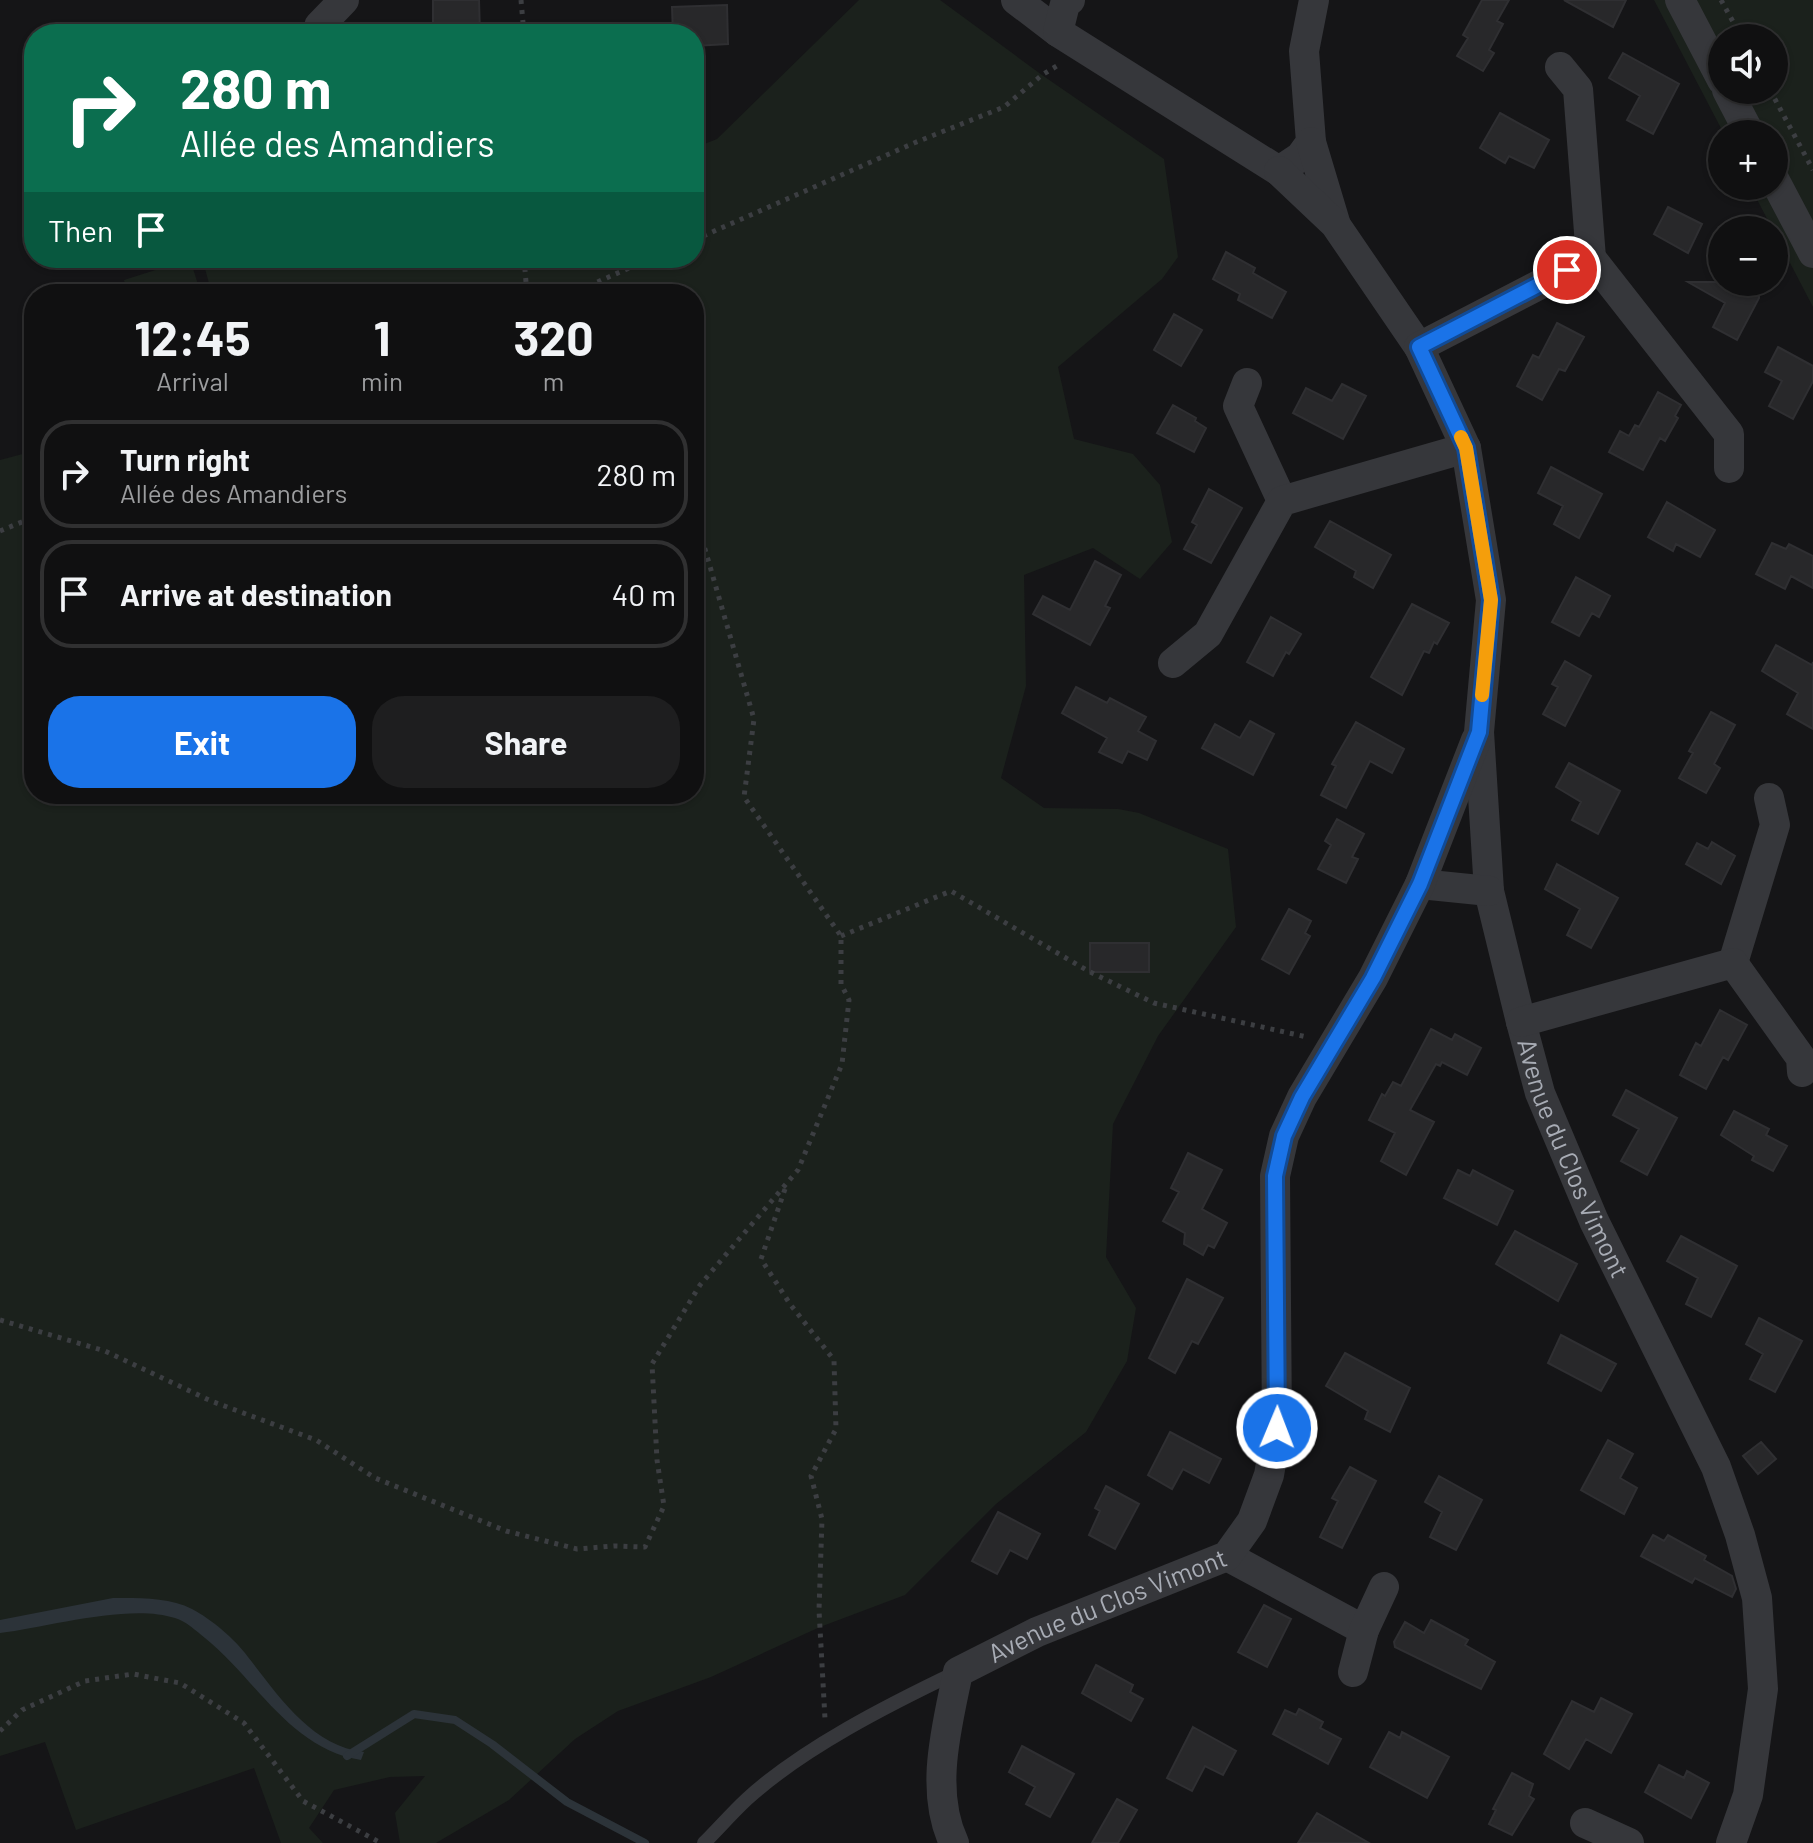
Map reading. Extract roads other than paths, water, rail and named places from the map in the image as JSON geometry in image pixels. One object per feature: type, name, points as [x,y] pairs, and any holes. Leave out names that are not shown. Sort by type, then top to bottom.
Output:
[{"type":"street","points":[[321,24],[344,0]]},
{"type":"street","name":"Avenue du Clos Vimont","points":[[1016,0],[1084,49],[1279,171],[1335,224],[1419,347],[1466,448],[1491,600],[1479,732],[1489,891],[1521,1022],[1540,1093],[1594,1221],[1716,1467],[1740,1535],[1757,1598],[1763,1689],[1748,1795],[1731,1843]]},
{"type":"street","points":[[1058,32],[1065,4],[1070,0]]},
{"type":"street","name":"Avenue du Clos Vimont","points":[[1314,0],[1304,51],[1311,142],[1335,224]]},
{"type":"street","points":[[1680,0],[1708,53]]},
{"type":"street","points":[[1560,67],[1578,89],[1591,258],[1729,434],[1729,468]]},
{"type":"street","points":[[1279,171],[1300,157],[1311,142]]},
{"type":"street","points":[[1785,200],[1813,253]]},
{"type":"street","points":[[1419,347],[1591,258]]},
{"type":"street","points":[[1247,383],[1238,406],[1282,501]]},
{"type":"street","points":[[1173,663],[1208,634],[1282,501],[1466,448]]},
{"type":"street","name":"Avenue du Clos Vimont","points":[[954,1843],[942,1803],[944,1743],[958,1672],[1037,1632],[1227,1556],[1252,1521],[1269,1475],[1277,1428],[1275,1176],[1284,1136],[1302,1097],[1373,978],[1420,884],[1479,732]]},
{"type":"street","points":[[1733,963],[1775,825],[1769,798]]},
{"type":"street","points":[[1420,884],[1489,891]]},
{"type":"street","points":[[1521,1022],[1733,963]]},
{"type":"street","points":[[1733,963],[1801,1058],[1802,1072]]},
{"type":"street","points":[[1227,1556],[1364,1630]]},
{"type":"street","points":[[1353,1672],[1364,1630],[1384,1587]]},
{"type":"street","points":[[1585,1823],[1629,1843]]},
{"type":"lane","points":[[704,1843],[748,1798],[799,1760],[902,1698],[958,1672]]},
{"type":"waterway","points":[[347,1756],[414,1714],[455,1720],[492,1744],[567,1802],[645,1843]]}]
